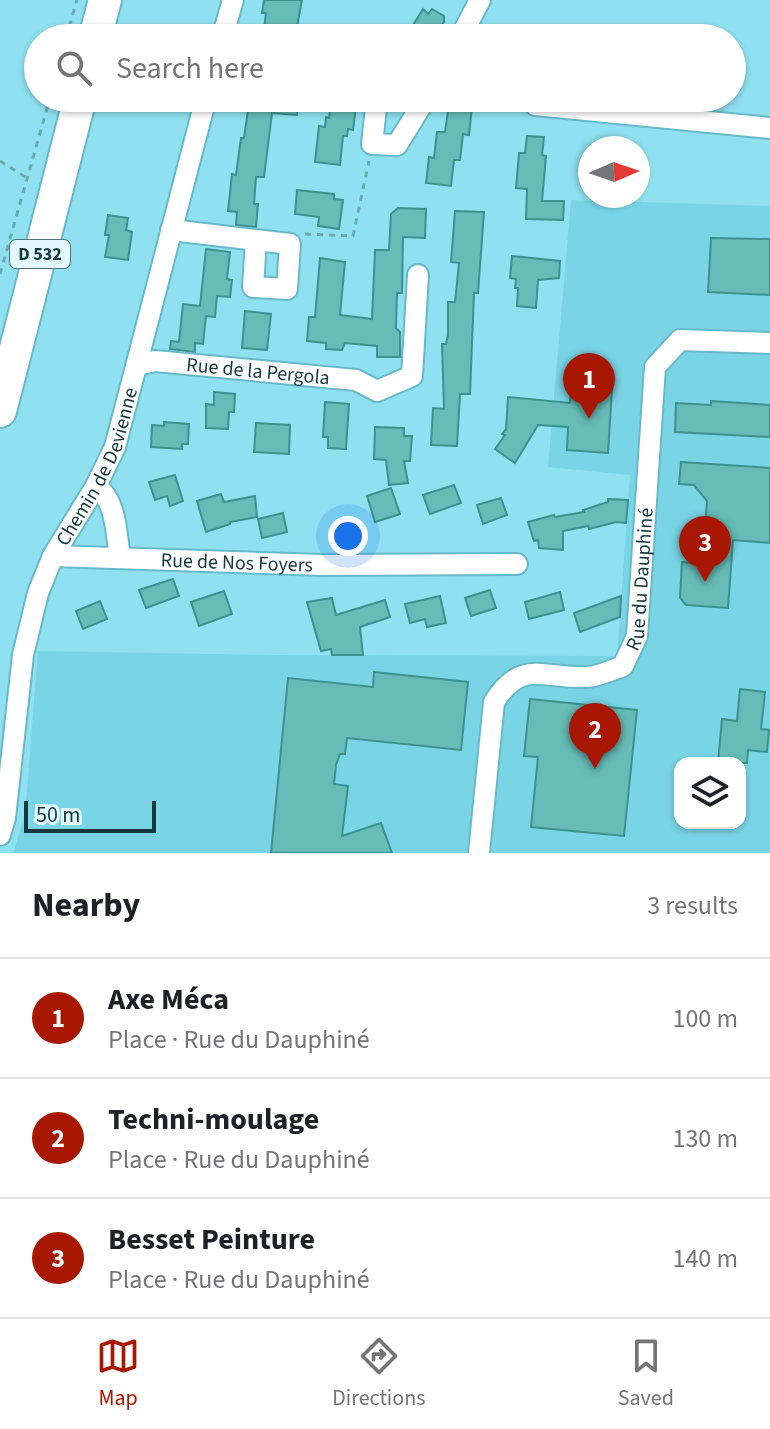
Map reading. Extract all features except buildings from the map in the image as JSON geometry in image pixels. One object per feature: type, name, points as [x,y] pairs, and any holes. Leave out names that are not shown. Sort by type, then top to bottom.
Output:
[{"type":"main road","points":[[99,24],[105,0]]},
{"type":"main road","name":"D 532","points":[[0,411],[76,112]]},
{"type":"street","points":[[226,24],[233,0]]},
{"type":"street","points":[[467,24],[480,0]]},
{"type":"street","name":"Chemin de Devienne","points":[[0,835],[5,818],[23,655],[38,593],[53,556],[96,486],[115,447],[202,112]]},
{"type":"street","points":[[375,112],[372,144],[397,145],[417,112]]},
{"type":"street","points":[[607,112],[770,128]]},
{"type":"street","points":[[171,230],[256,240],[290,244],[287,289],[253,287],[256,240]]},
{"type":"street","name":"Rue de la Pergola","points":[[137,365],[155,361],[356,380],[377,391],[412,376],[418,275]]},
{"type":"street","name":"Rue du Dauphiné","points":[[479,853],[494,702],[505,684],[525,673],[589,678],[623,666],[637,636],[655,367],[680,340],[770,343]]},
{"type":"street","points":[[96,486],[102,490],[111,507],[120,557]]},
{"type":"street","name":"Rue de Nos Foyers","points":[[53,556],[323,565],[517,564]]},
{"type":"path","points":[[70,24],[77,0]]},
{"type":"path","points":[[0,274],[46,112]]},
{"type":"path","points":[[290,244],[299,233],[353,236],[372,144]]},
{"type":"path","points":[[0,161],[27,178]]},
{"type":"shaded area","points":[[571,200],[578,200],[578,208],[650,208],[650,202],[770,206],[770,853],[13,853],[25,815],[38,651],[617,656],[630,475],[548,467]]},
{"type":"place","name":"Axe Méca","points":[[589,419]]},
{"type":"place","name":"Besset Peinture","points":[[705,582]]},
{"type":"place","name":"Techni-moulage","points":[[595,769]]}]
